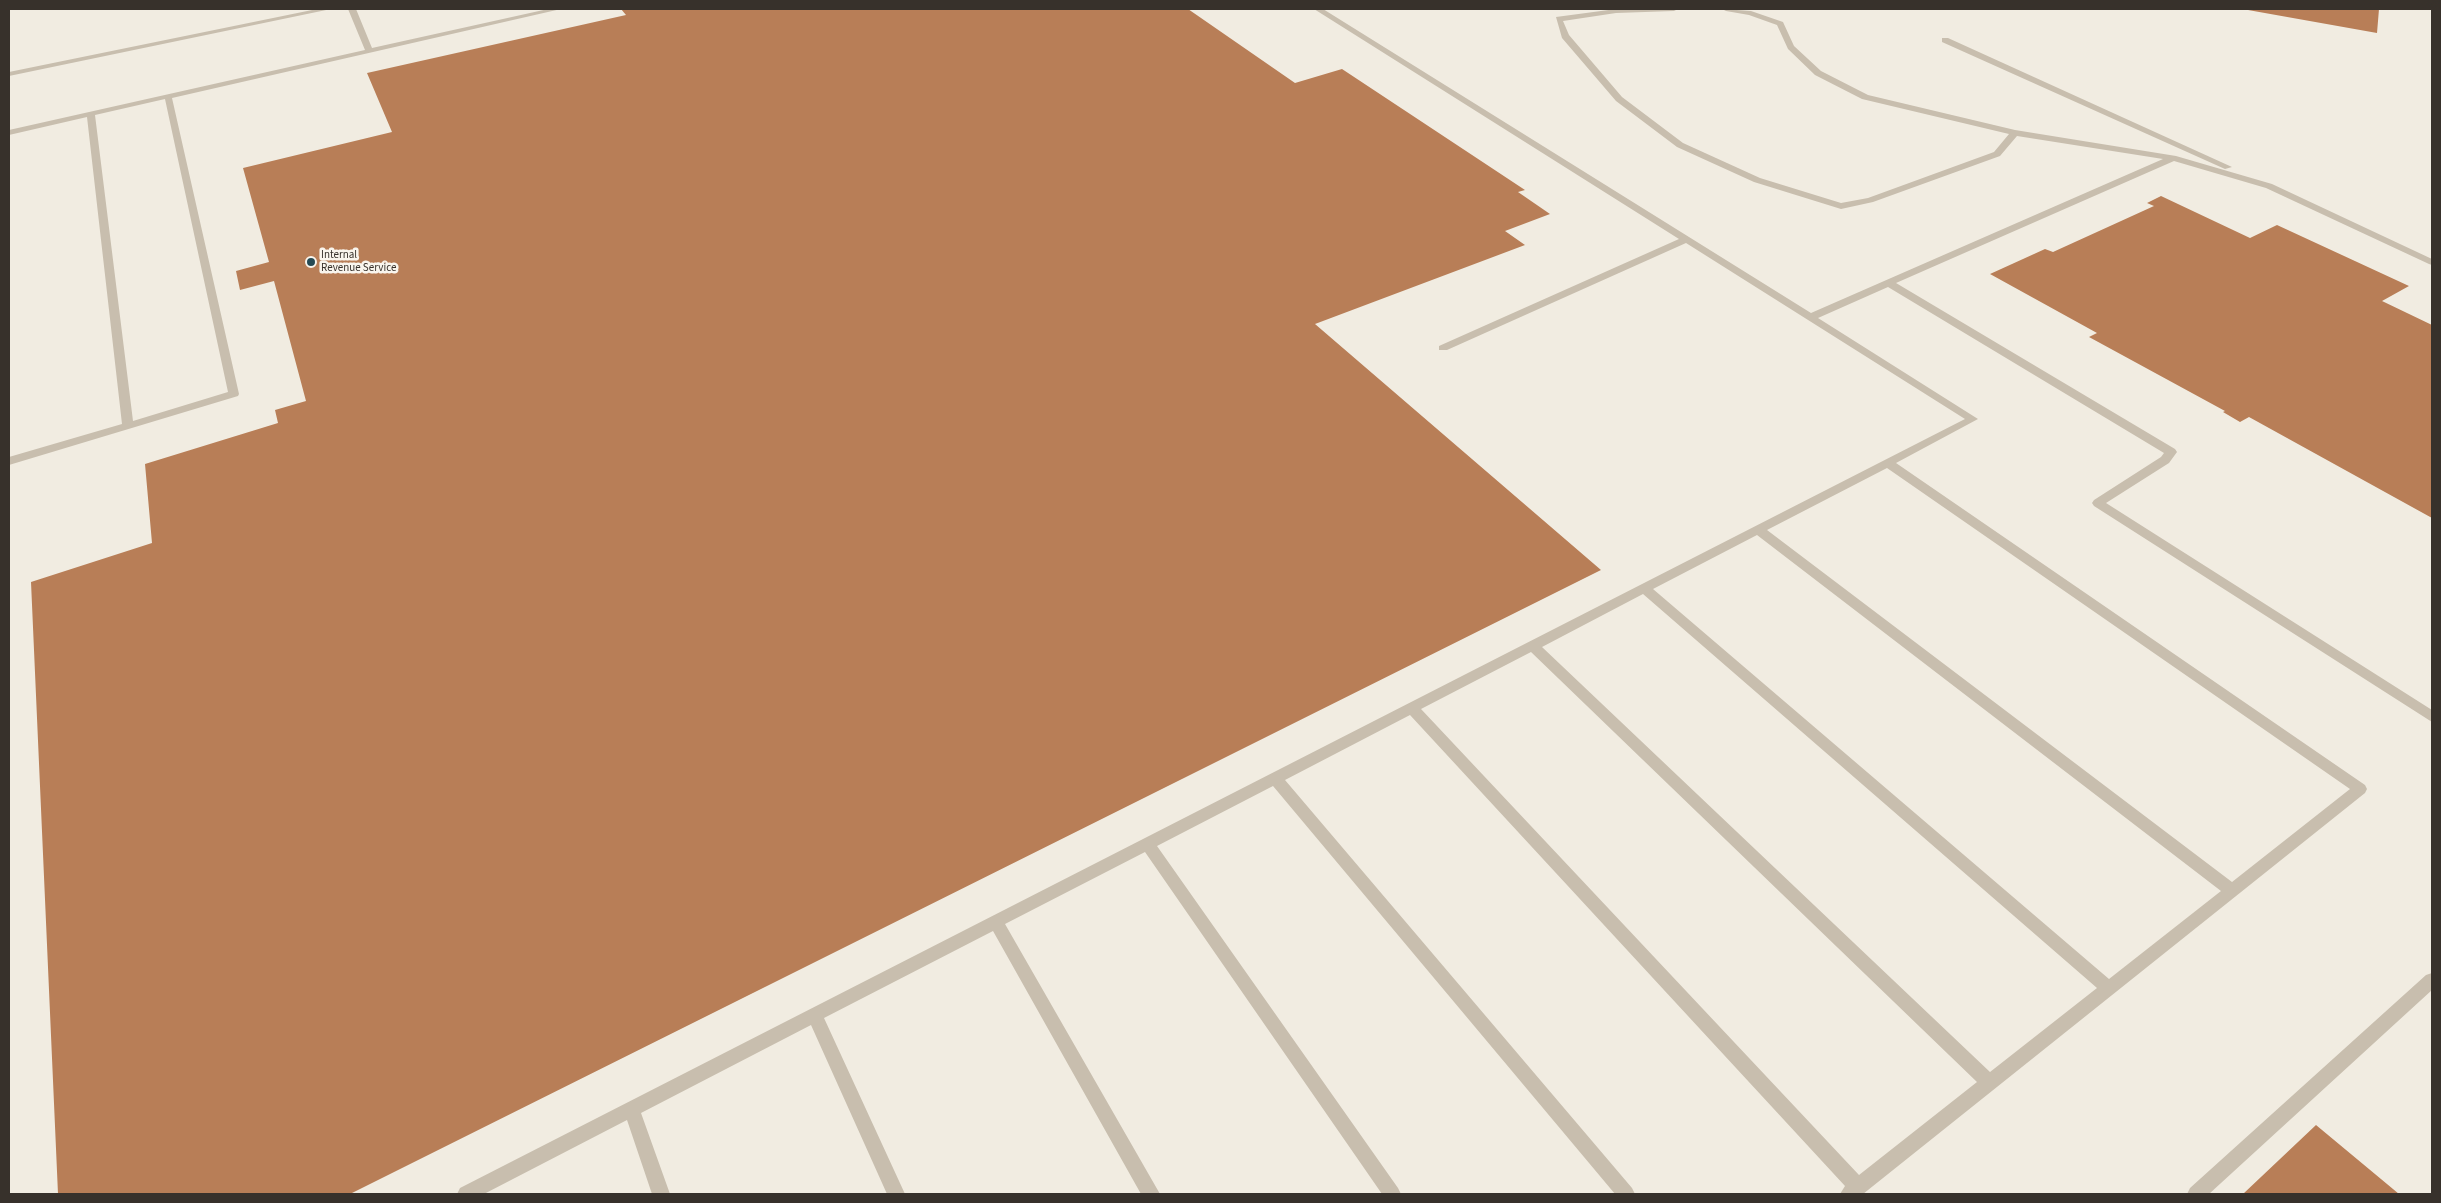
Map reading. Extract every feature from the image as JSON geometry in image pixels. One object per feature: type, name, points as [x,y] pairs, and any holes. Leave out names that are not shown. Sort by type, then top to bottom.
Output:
[{"type":"lane","points":[[9,74],[327,9]]},
{"type":"lane","points":[[352,9],[369,51]]},
{"type":"lane","points":[[9,132],[557,9]]},
{"type":"lane","points":[[466,1194],[1973,419],[1318,9]]},
{"type":"lane","points":[[1674,9],[1616,11],[1559,19],[1565,36],[1619,99],[1680,145],[1757,180],[1841,206],[1870,200],[1997,154],[2015,133]]},
{"type":"lane","points":[[1726,9],[1751,13],[1780,24],[1791,47],[1818,73],[1865,97],[2015,133],[2173,158],[2269,186]]},
{"type":"lane","points":[[1945,40],[2269,186],[2432,262]]},
{"type":"lane","points":[[9,461],[234,394],[168,96]]},
{"type":"lane","points":[[91,113],[128,425]]},
{"type":"lane","points":[[1811,317],[2173,158]]},
{"type":"lane","points":[[1443,348],[1688,239]]},
{"type":"lane","points":[[1889,283],[2171,452],[2165,460],[2098,503],[2432,717]]},
{"type":"lane","points":[[1411,707],[1854,1191],[2360,788],[1888,463]]},
{"type":"lane","points":[[1757,529],[2231,890]]},
{"type":"lane","points":[[1643,588],[2108,988]]},
{"type":"lane","points":[[1532,645],[1989,1083]]},
{"type":"lane","points":[[1275,778],[1626,1194]]},
{"type":"lane","points":[[1147,844],[1392,1194]]},
{"type":"lane","points":[[995,921],[1151,1194]]},
{"type":"lane","points":[[2196,1194],[2432,980]]},
{"type":"lane","points":[[814,1014],[896,1194]]},
{"type":"lane","points":[[631,1109],[661,1194]]},
{"type":"building","points":[[621,9],[1188,9],[1295,83],[1342,69],[1525,190],[1518,192],[1550,214],[1505,231],[1525,245],[1315,324],[1601,570],[350,1194],[58,1194],[31,582],[152,543],[145,464],[278,423],[275,410],[306,401],[274,281],[240,290],[236,271],[269,262],[243,168],[392,132],[367,73],[626,15]]},
{"type":"building","points":[[2379,9],[2377,33],[2248,10]]},
{"type":"building","points":[[2161,196],[2250,238],[2277,225],[2409,286],[2382,301],[2432,325],[2432,518],[2249,417],[2240,422],[2223,412],[2225,411],[2089,337],[2097,333],[1990,274],[2045,249],[2053,252],[2154,206],[2147,203]]},
{"type":"building","points":[[2316,1125],[2399,1194],[2243,1194]]},
{"type":"place","name":"Internal Revenue Service","points":[[311,262]]}]
